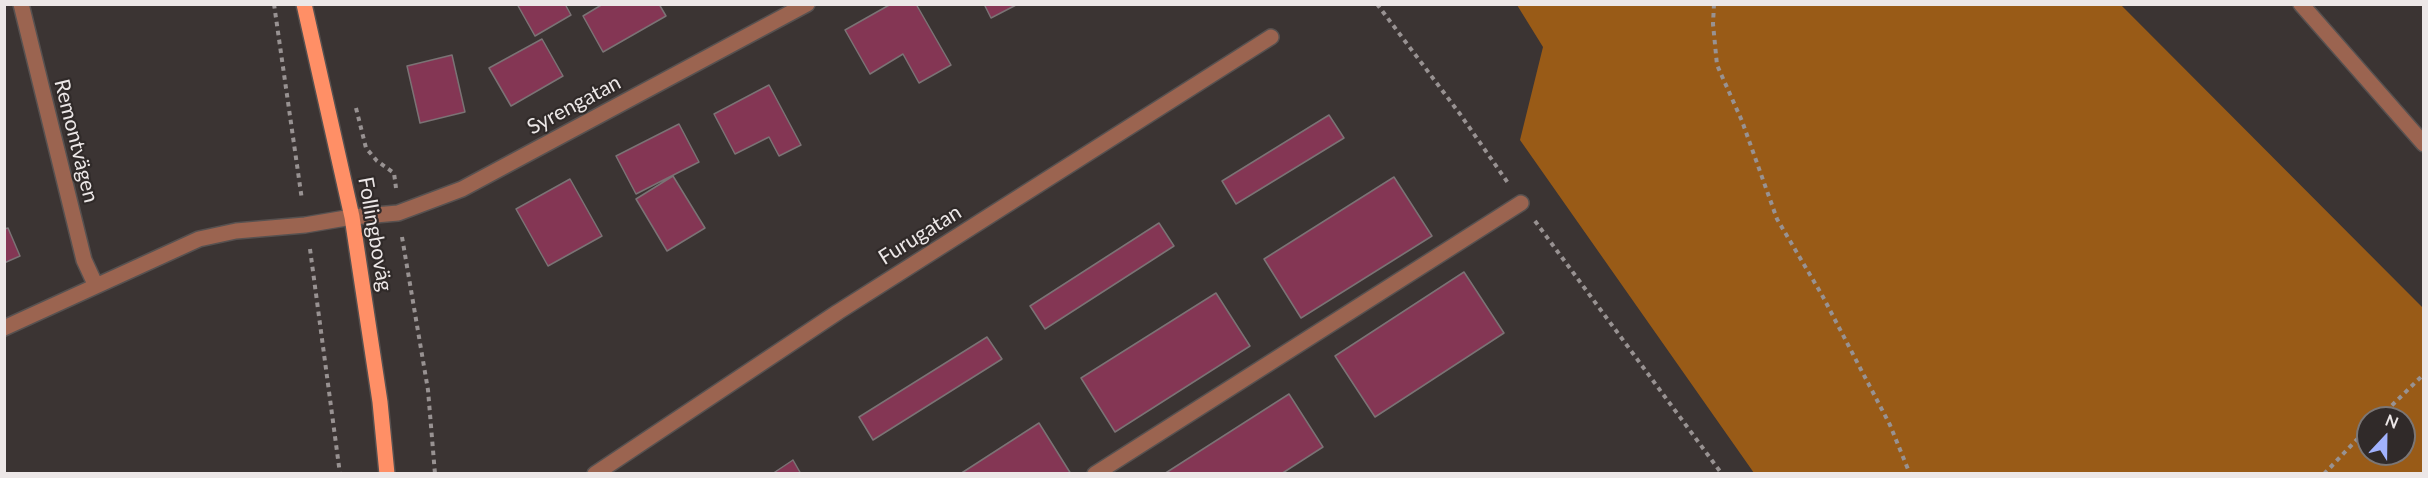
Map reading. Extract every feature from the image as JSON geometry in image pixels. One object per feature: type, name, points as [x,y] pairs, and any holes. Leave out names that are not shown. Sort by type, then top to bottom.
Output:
[{"type":"main road","name":"Follingboväg","points":[[304,4],[352,217],[380,402],[387,474]]},
{"type":"street","name":"Remontvägen","points":[[21,4],[84,260],[96,286]]},
{"type":"street","name":"Syrengatan","points":[[352,217],[398,213],[462,189],[807,4]]},
{"type":"street","points":[[2301,4],[2424,144]]},
{"type":"street","name":"Furugatan","points":[[595,474],[838,312],[1271,37]]},
{"type":"street","points":[[1095,474],[1521,203]]},
{"type":"street","points":[[4,328],[199,239],[237,231],[305,225],[352,217]]},
{"type":"path","points":[[1377,4],[1460,114],[1521,203],[1722,474]]},
{"type":"path","points":[[1714,4],[1713,24],[1717,65],[1742,121],[1777,219],[1822,295],[1890,425],[1910,474]]},
{"type":"path","points":[[2391,406],[2424,374]]},
{"type":"path","points":[[2324,474],[2356,441]]},
{"type":"shaded area","points":[[1517,5],[2121,5],[2423,308],[2423,473],[1754,473],[1520,140],[1543,47]]},
{"type":"building","points":[[517,4],[565,4],[571,15],[535,36]]},
{"type":"building","points":[[603,4],[659,4],[666,16],[603,52],[583,16]]},
{"type":"building","points":[[891,4],[916,4],[951,65],[919,83],[903,54],[870,74],[845,30]]},
{"type":"building","points":[[984,4],[1018,4],[991,18]]},
{"type":"building","points":[[542,39],[563,76],[511,106],[489,68]]},
{"type":"building","points":[[452,55],[465,112],[420,123],[407,66]]},
{"type":"building","points":[[769,85],[801,145],[779,156],[769,137],[735,154],[714,114]]},
{"type":"building","points":[[1329,115],[1344,138],[1236,204],[1222,181]]},
{"type":"building","points":[[679,124],[699,162],[636,194],[616,156]]},
{"type":"building","points":[[673,176],[705,228],[667,251],[636,199]]},
{"type":"building","points":[[1394,177],[1432,236],[1301,318],[1264,259]]},
{"type":"building","points":[[570,179],[602,236],[548,266],[516,209]]},
{"type":"building","points":[[1159,223],[1174,246],[1045,329],[1030,306]]},
{"type":"building","points":[[8,228],[20,256],[4,263],[4,229]]},
{"type":"building","points":[[1464,272],[1504,333],[1375,417],[1335,356]]},
{"type":"building","points":[[1216,293],[1250,346],[1115,432],[1081,378]]},
{"type":"building","points":[[987,337],[1002,359],[873,440],[859,417]]},
{"type":"building","points":[[1289,394],[1323,447],[1281,474],[1164,474]]},
{"type":"building","points":[[1039,423],[1071,474],[960,474]]},
{"type":"building","points":[[793,460],[801,474],[772,474]]}]
